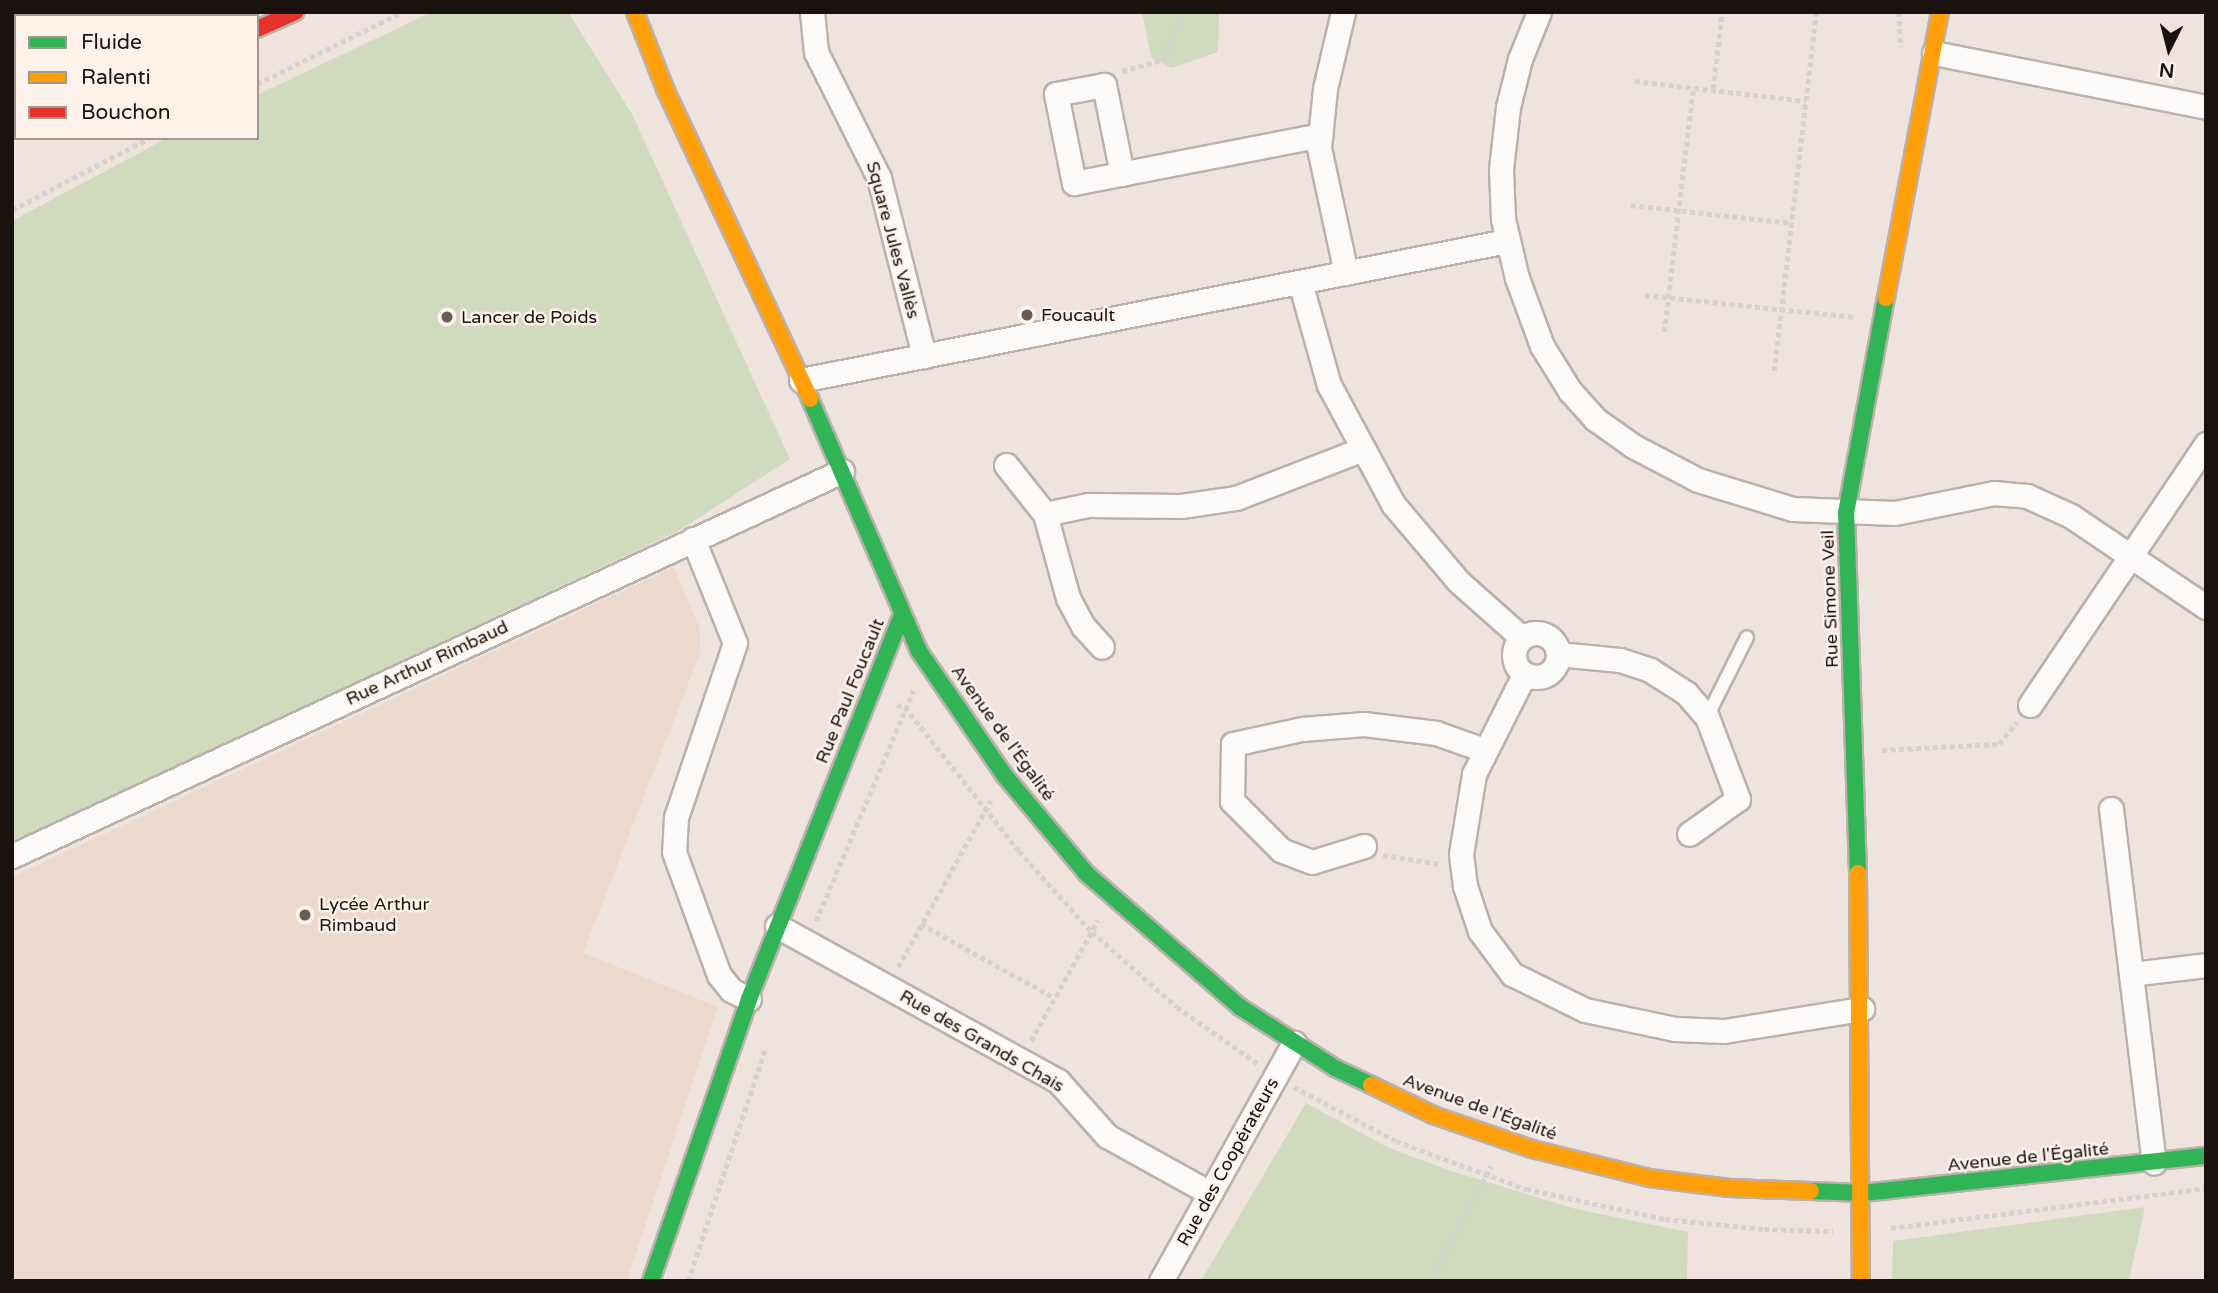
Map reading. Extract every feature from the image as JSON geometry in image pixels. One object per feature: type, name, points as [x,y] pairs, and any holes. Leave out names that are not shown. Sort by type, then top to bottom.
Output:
[{"type":"street","points":[[259,28],[295,12]]},
{"type":"street","name":"Rue Paul Foucault","points":[[635,12],[666,91],[842,471],[902,615],[749,999],[651,1281]]},
{"type":"street","name":"Square Jules Vallès","points":[[812,12],[816,52],[859,130],[882,186],[923,356]]},
{"type":"street","points":[[1343,12],[1325,89],[1320,160],[1346,273]]},
{"type":"street","points":[[1539,12],[1520,59],[1504,129],[1502,186],[1507,241],[1542,346],[1570,391],[1595,419],[1633,446],[1717,488],[1793,509],[1895,513],[2011,493],[2058,509],[2206,607]]},
{"type":"street","name":"Rue Simone Veil","points":[[1861,1281],[1861,1009],[1846,513],[1940,12]]},
{"type":"street","name":"Rue Paul Foucault","points":[[619,21],[666,91]]},
{"type":"street","points":[[1934,53],[2206,107]]},
{"type":"street","points":[[1122,174],[1104,85],[1056,94],[1073,183],[1122,174],[1320,135]]},
{"type":"street","points":[[801,380],[1507,241]]},
{"type":"street","points":[[1300,282],[1323,369],[1393,504],[1430,551],[1522,638]]},
{"type":"street","points":[[2030,705],[2206,444]]},
{"type":"street","points":[[1045,514],[1088,505],[1181,506],[1228,499],[1363,449]]},
{"type":"street","points":[[1006,465],[1045,514],[1068,598],[1083,626],[1102,647]]},
{"type":"street","name":"Rue Arthur Rimbaud","points":[[12,856],[842,471]]},
{"type":"street","points":[[692,539],[735,643],[677,817],[674,852],[719,975],[731,990],[749,999]]},
{"type":"street","name":"Avenue de l'Égalité","points":[[902,615],[919,651],[1005,776],[1110,897],[1205,979],[1294,1043],[1404,1102],[1502,1139],[1659,1179],[1729,1188],[1863,1193],[2206,1156]]},
{"type":"street","points":[[1535,633],[1547,636],[1558,654],[1549,673],[1537,678],[1524,674],[1514,657],[1522,638],[1535,633]]},
{"type":"street","points":[[1558,654],[1620,660],[1650,670],[1686,693],[1707,717],[1738,799],[1689,834]]},
{"type":"street","points":[[1524,674],[1484,750],[1466,805],[1462,867],[1474,916],[1494,955],[1524,982],[1585,1010],[1638,1024],[1709,1031],[1861,1009]]},
{"type":"street","points":[[1359,848],[1312,862],[1292,856],[1272,843],[1232,801],[1233,744],[1302,729],[1364,724],[1436,733],[1484,750]]},
{"type":"street","points":[[2111,809],[2154,1162]]},
{"type":"street","name":"Rue des Grands Chais","points":[[777,926],[1066,1088],[1107,1136],[1210,1193]]},
{"type":"street","points":[[2131,974],[2206,965]]},
{"type":"street","name":"Rue des Coopérateurs","points":[[1161,1281],[1294,1043]]},
{"type":"lane","points":[[1707,717],[1747,637]]},
{"type":"path","points":[[259,83],[402,12]]},
{"type":"path","points":[[1104,85],[1114,74],[1162,60],[1183,12]]},
{"type":"path","points":[[1713,89],[1722,12]]},
{"type":"path","points":[[1774,371],[1816,12]]},
{"type":"path","points":[[1899,12],[1900,61]]},
{"type":"path","points":[[1635,81],[1806,101]]},
{"type":"path","points":[[1664,332],[1693,87]]},
{"type":"path","points":[[12,210],[145,140]]},
{"type":"path","points":[[1631,205],[1792,223]]},
{"type":"path","points":[[1645,295],[1853,317]]},
{"type":"path","points":[[867,699],[905,707],[985,809],[1092,932],[1177,1007],[1276,1076],[1396,1141],[1487,1176],[1589,1205],[1665,1219],[1764,1229],[1862,1231],[2206,1188]]},
{"type":"path","points":[[1853,752],[1999,744],[2030,705]]},
{"type":"path","points":[[887,986],[1005,776]]},
{"type":"path","points":[[1359,848],[1462,867]]},
{"type":"path","points":[[1020,1060],[1110,897]]},
{"type":"path","points":[[922,924],[1055,998]]},
{"type":"path","points":[[1430,1281],[1487,1176],[1502,1139]]},
{"type":"shaded area","name":"Lycée Arthur Rimbaud","points":[[674,567],[699,627],[701,651],[583,953],[718,1007],[627,1281],[12,1281],[12,877]]},
{"type":"green space","points":[[432,12],[568,12],[632,114],[790,459],[678,531],[12,843],[12,221],[163,140],[259,140],[259,94]]},
{"type":"green space","points":[[1142,12],[1219,12],[1218,52],[1171,68],[1151,57]]},
{"type":"green space","points":[[1306,1103],[1389,1148],[1451,1171],[1576,1209],[1688,1232],[1687,1281],[1201,1281]]},
{"type":"green space","points":[[2145,1207],[2129,1281],[1892,1281],[1893,1241]]},
{"type":"traffic: fast","points":[[1858,873],[1846,513],[1886,298]]},
{"type":"traffic: fast","points":[[810,399],[919,651],[1005,776],[1087,874],[1240,1007],[1335,1068],[1371,1085]]},
{"type":"traffic: fast","points":[[651,1281],[749,999],[902,615]]},
{"type":"traffic: fast","points":[[1811,1191],[1863,1193],[2206,1156]]},
{"type":"traffic: slow","points":[[635,12],[666,91],[810,399]]},
{"type":"traffic: slow","points":[[1886,298],[1940,12]]},
{"type":"traffic: slow","points":[[1858,873],[1861,1281]]},
{"type":"traffic: slow","points":[[1371,1085],[1433,1115],[1532,1149],[1649,1178],[1729,1188],[1811,1191]]},
{"type":"traffic: jam","points":[[259,28],[295,12]]},
{"type":"place","name":"Foucault","points":[[1027,315]]},
{"type":"place","name":"Lancer de Poids","points":[[447,317]]},
{"type":"place","name":"Lycée Arthur Rimbaud","points":[[305,915]]}]
